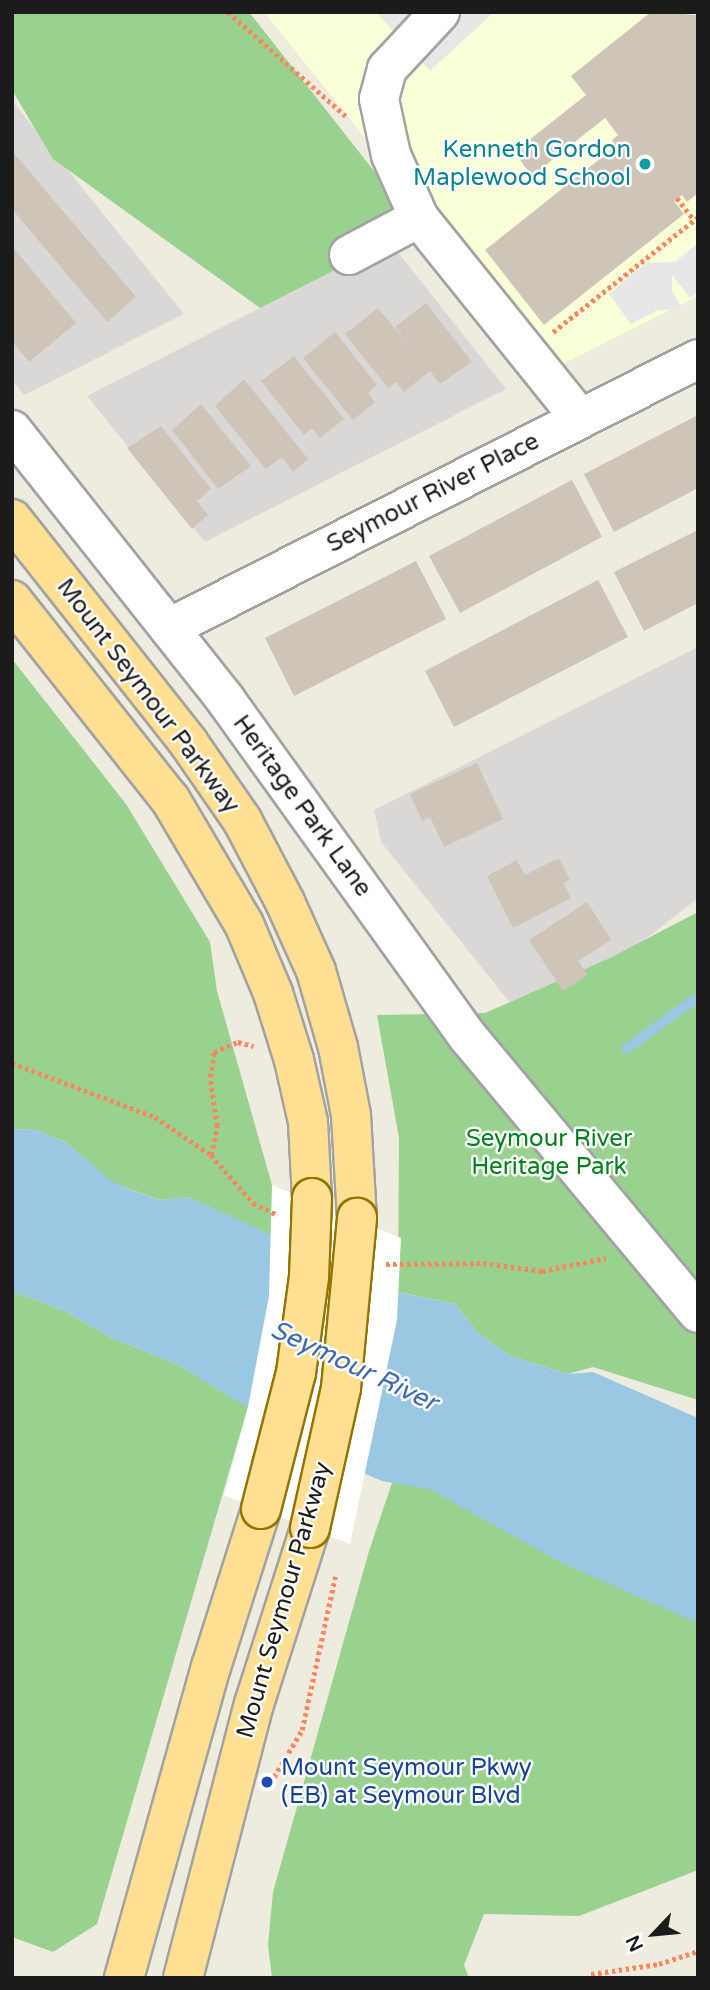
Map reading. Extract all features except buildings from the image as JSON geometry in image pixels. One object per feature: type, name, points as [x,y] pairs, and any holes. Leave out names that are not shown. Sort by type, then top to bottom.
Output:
[{"type":"main road","name":"Mount Seymour Parkway","points":[[12,519],[188,742],[242,820],[285,902],[316,971],[338,1047],[351,1115],[357,1218],[341,1388],[310,1528],[254,1704],[187,1973]]},
{"type":"main road","name":"Mount Seymour Parkway","points":[[12,600],[170,799],[244,924],[273,993],[294,1060],[308,1122],[312,1198],[309,1277],[296,1373],[261,1509],[211,1667],[124,1978]]},
{"type":"street","points":[[440,12],[387,69],[379,99],[391,155],[419,218],[580,418]]},
{"type":"street","points":[[349,255],[419,218]]},
{"type":"street","name":"Seymour River Place","points":[[169,628],[698,359]]},
{"type":"street","name":"Heritage Park Lane","points":[[12,430],[169,628],[468,1037],[589,1184],[689,1290]]},
{"type":"path","points":[[228,12],[350,120]]},
{"type":"path","points":[[548,335],[696,218],[677,198]]},
{"type":"path","points":[[211,1155],[217,1126],[211,1077],[214,1052],[238,1042],[257,1046]]},
{"type":"path","points":[[271,1788],[302,1730],[337,1568]]},
{"type":"path","points":[[591,1974],[659,1964],[698,1951]]},
{"type":"shaded area","points":[[264,12],[698,12],[698,296],[551,370]]},
{"type":"shaded area","points":[[376,12],[494,12],[430,71]]},
{"type":"shaded area","points":[[12,101],[184,314],[24,395],[12,380]]},
{"type":"shaded area","points":[[390,242],[506,389],[205,542],[87,396]]},
{"type":"shaded area","points":[[698,243],[698,292],[690,298],[672,275],[672,291],[682,309],[658,310],[631,324],[609,294],[646,263],[675,262]]},
{"type":"shaded area","points":[[698,647],[698,898],[531,1029],[381,842],[374,810]]},
{"type":"green space","points":[[12,12],[249,12],[403,208],[390,242],[260,308],[53,159],[12,90]]},
{"type":"green space","points":[[12,659],[126,804],[210,942],[217,991],[272,1185],[272,1236],[188,1197],[160,1200],[113,1183],[65,1142],[36,1130],[12,1129]]},
{"type":"green space","name":"Seymour River Heritage Park","points":[[698,912],[698,1400],[593,1367],[568,1374],[510,1356],[478,1333],[455,1304],[398,1292],[399,1138],[377,1015],[485,1013],[610,958]]},
{"type":"green space","points":[[12,1291],[65,1311],[110,1337],[177,1364],[248,1407],[97,1924],[53,1952],[12,1937]]},
{"type":"green space","points":[[397,1468],[698,1609],[698,1870],[579,1916],[484,1914],[464,1965],[469,1978],[272,1978],[268,1945],[273,1892],[369,1551]]},
{"type":"water","name":"Seymour River","points":[[12,1129],[36,1130],[65,1142],[113,1182],[131,1190],[160,1200],[188,1197],[397,1292],[455,1304],[478,1333],[510,1356],[568,1374],[593,1372],[698,1418],[698,1623],[564,1564],[429,1489],[382,1481],[333,1460],[177,1364],[110,1337],[65,1311],[12,1291]]},
{"type":"pier","points":[[272,1185],[401,1238],[397,1320],[350,1544],[224,1495],[248,1407],[269,1296]]},
{"type":"waterway","points":[[626,1049],[698,997]]},
{"type":"place","name":"Kenneth Gordon Maplewood School","points":[[645,164]]},
{"type":"place","name":"Mount Seymour Pkwy (EB) at Seymour Blvd","points":[[267,1782]]}]
